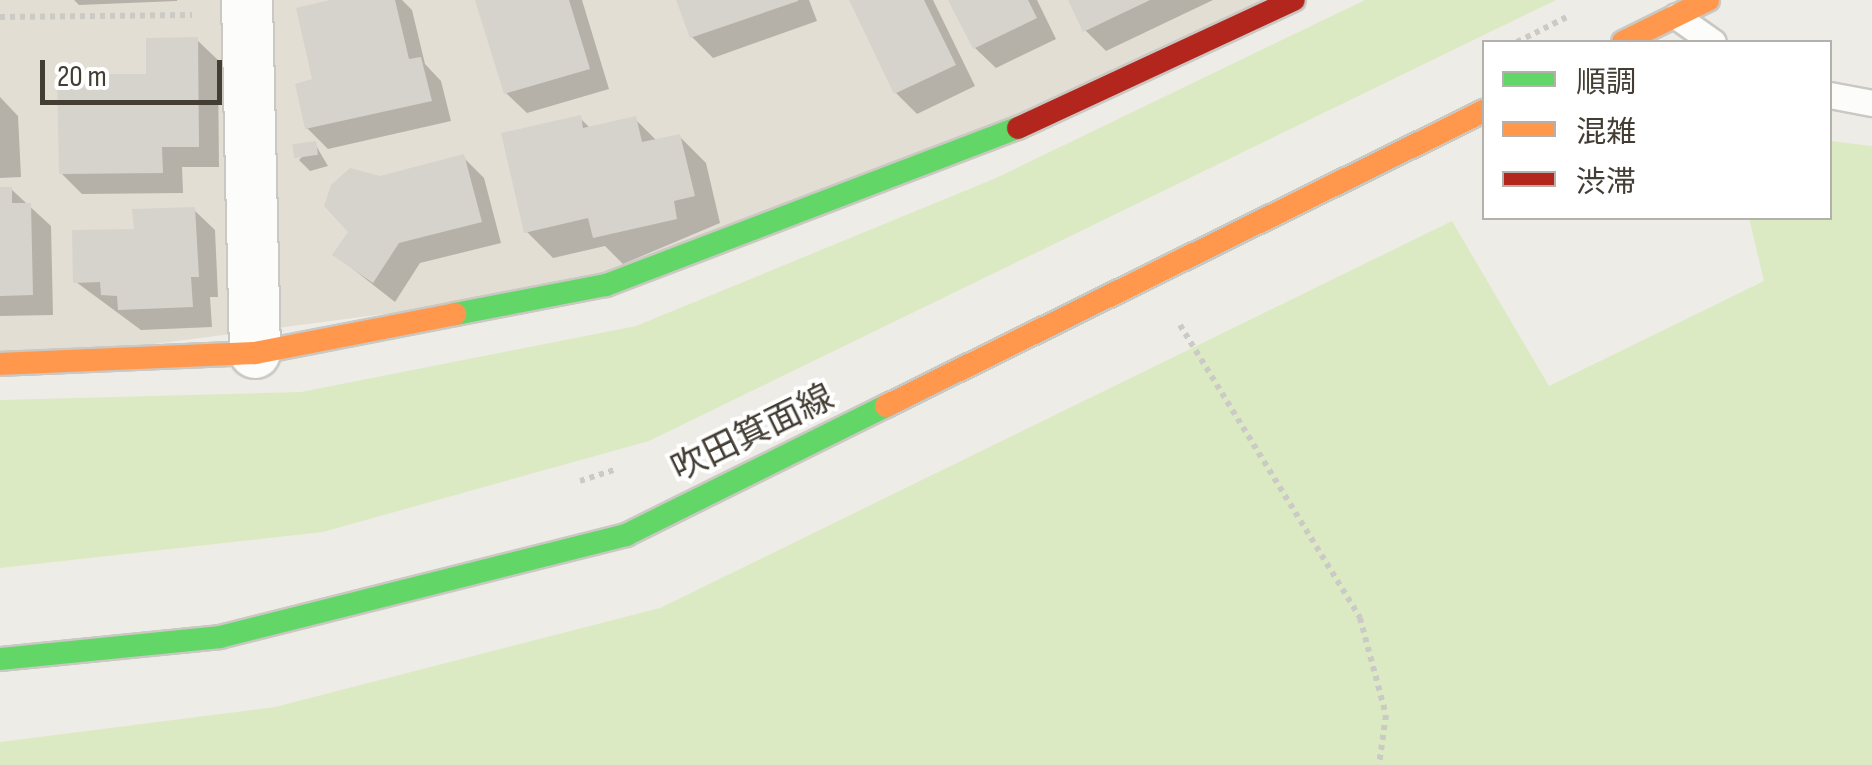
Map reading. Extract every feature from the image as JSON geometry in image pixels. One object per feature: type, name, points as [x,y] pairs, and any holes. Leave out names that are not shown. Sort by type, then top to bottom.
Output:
[{"type":"main road","points":[[0,364],[254,352],[606,285],[955,157],[1294,0]]},
{"type":"main road","points":[[1627,40],[1708,0]]},
{"type":"main road","name":"吹田箕面線","points":[[0,659],[220,637],[626,536],[1482,112]]},
{"type":"street","points":[[248,7],[254,352]]},
{"type":"lane","points":[[1676,16],[1710,40]]},
{"type":"lane","points":[[1832,95],[1872,103]]},
{"type":"path","points":[[0,17],[248,7]]},
{"type":"path","points":[[1521,40],[1577,12]]},
{"type":"path","points":[[1150,277],[1360,618],[1386,715],[1380,765]]},
{"type":"path","points":[[565,486],[621,468]]},
{"type":"shaded area","points":[[0,0],[1294,0],[606,285],[0,364]]},
{"type":"green space","points":[[1365,0],[1556,0],[649,441],[323,532],[0,568],[0,400],[301,392],[636,326],[996,178]]},
{"type":"green space","points":[[1832,141],[1872,146],[1872,765],[0,765],[0,742],[275,707],[660,608],[1452,221],[1549,386],[1764,281],[1749,220],[1832,220]]},
{"type":"building","points":[[330,0],[395,0],[409,59],[421,57],[432,101],[305,129],[295,84],[312,79],[296,8]]},
{"type":"building","points":[[475,0],[569,0],[590,69],[504,94]]},
{"type":"building","points":[[676,0],[798,0],[798,1],[690,38]]},
{"type":"building","points":[[849,0],[924,0],[956,65],[894,94]]},
{"type":"building","points":[[948,0],[1028,0],[1037,18],[973,49]]},
{"type":"building","points":[[1068,0],[1150,0],[1083,32]]},
{"type":"building","points":[[198,37],[199,147],[162,147],[163,173],[59,174],[57,74],[146,74],[146,38]]},
{"type":"building","points":[[581,115],[583,128],[636,116],[642,142],[680,134],[695,196],[674,201],[677,219],[593,238],[588,218],[524,233],[501,133]]},
{"type":"building","points":[[316,141],[318,155],[294,158],[292,144]]},
{"type":"building","points":[[464,154],[482,222],[399,243],[373,283],[332,255],[348,232],[324,206],[331,185],[350,168],[380,176]]},
{"type":"building","points":[[0,187],[12,187],[12,203],[31,203],[33,295],[0,296]]},
{"type":"building","points":[[195,207],[199,277],[191,277],[193,307],[118,310],[117,296],[101,295],[100,282],[73,283],[72,230],[134,229],[132,209]]},
{"type":"traffic: fast","points":[[455,314],[606,285],[1018,128]]},
{"type":"traffic: fast","points":[[0,659],[220,637],[626,535],[886,406]]},
{"type":"traffic: slow","points":[[1627,40],[1708,0]]},
{"type":"traffic: slow","points":[[886,406],[1482,112]]},
{"type":"traffic: slow","points":[[0,364],[255,353],[455,314]]},
{"type":"traffic: jam","points":[[1018,128],[1294,0]]}]
